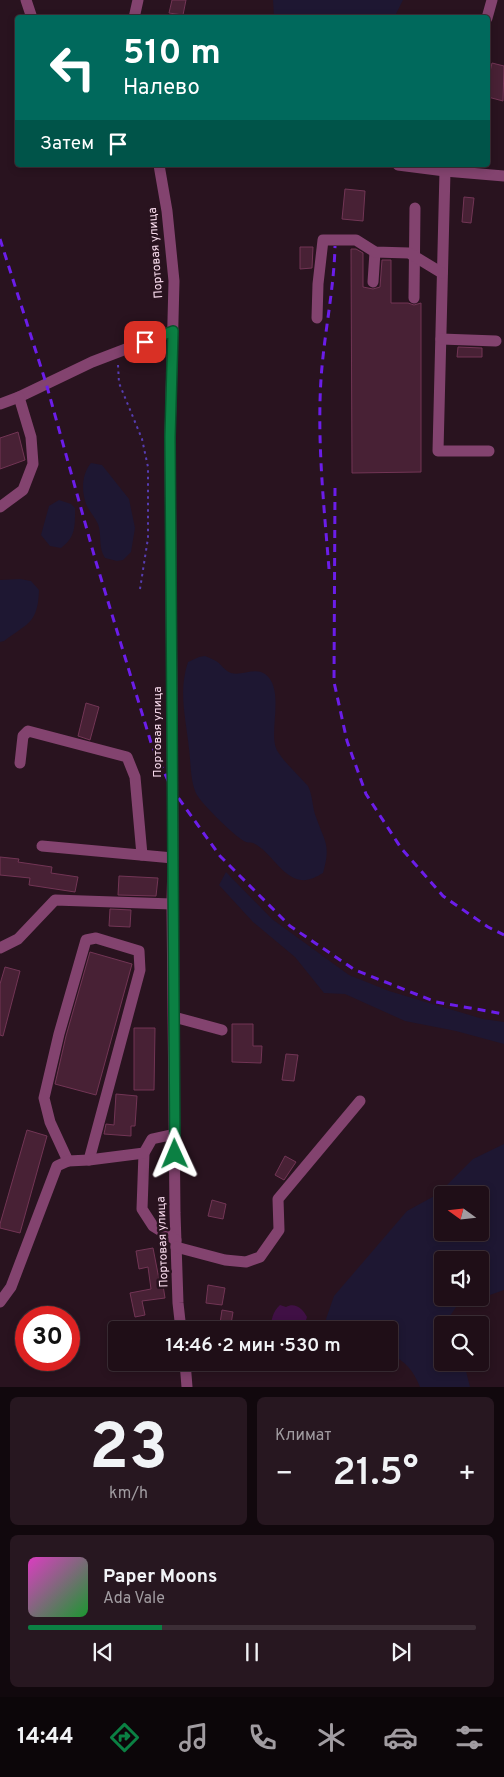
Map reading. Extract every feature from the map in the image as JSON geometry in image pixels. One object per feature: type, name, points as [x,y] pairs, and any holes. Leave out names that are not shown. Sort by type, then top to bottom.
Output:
[{"type":"street","points":[[26,0],[31,15]]},
{"type":"street","points":[[135,15],[138,0]]},
{"type":"street","points":[[488,15],[492,0]]},
{"type":"street","name":"Портовая улица","points":[[159,167],[167,211],[174,281],[170,447],[172,904],[176,1244],[180,1321]]},
{"type":"street","points":[[430,167],[504,176]]},
{"type":"street","points":[[446,168],[438,451],[489,451]]},
{"type":"street","points":[[414,298],[415,208]]},
{"type":"street","points":[[317,318],[318,284],[323,240],[356,240],[375,252],[409,253],[442,273]]},
{"type":"street","points":[[373,282],[375,252]]},
{"type":"street","points":[[0,404],[20,397],[77,369],[173,331]]},
{"type":"street","points":[[441,339],[496,341]]},
{"type":"street","points":[[0,507],[23,490],[33,464],[31,437],[20,397]]},
{"type":"street","points":[[20,763],[23,736],[28,731],[127,757],[135,777],[142,855]]},
{"type":"street","points":[[42,846],[173,858]]},
{"type":"street","points":[[0,948],[18,939],[55,900],[172,904]]},
{"type":"street","points":[[68,1161],[50,1122],[44,1098],[59,1034],[86,940],[96,938],[139,951],[140,970],[89,1160]]},
{"type":"street","points":[[174,1017],[222,1030]]},
{"type":"street","points":[[174,1134],[152,1139],[144,1153],[142,1209],[153,1226],[176,1244],[225,1260],[246,1262],[260,1257],[278,1230],[278,1198],[360,1101]]},
{"type":"street","points":[[0,1302],[10,1287],[56,1166],[68,1161],[144,1153]]},
{"type":"street","points":[[185,1371],[187,1387]]},
{"type":"path","points":[[117,353],[119,383],[142,439],[148,468],[148,538],[140,590]]},
{"type":"shaded area","points":[[273,0],[403,0],[396,15],[274,15]]},
{"type":"shaded area","points":[[91,463],[102,465],[129,499],[135,528],[131,552],[123,560],[117,561],[105,558],[98,524],[86,504],[83,482]]},
{"type":"shaded area","points":[[59,500],[71,504],[75,508],[74,531],[70,540],[61,548],[50,546],[41,535],[49,506]]},
{"type":"shaded area","points":[[20,579],[31,581],[39,590],[34,616],[25,626],[0,642],[0,580]]},
{"type":"shaded area","points":[[205,656],[216,661],[231,673],[257,671],[265,674],[271,681],[275,699],[274,741],[276,748],[308,786],[326,844],[327,856],[323,873],[318,876],[301,880],[288,874],[259,847],[235,835],[212,813],[197,795],[191,772],[183,695],[188,662]]},
{"type":"shaded area","points":[[226,872],[272,919],[349,975],[389,991],[483,1019],[504,1022],[504,1044],[456,1031],[405,1021],[345,994],[324,993],[295,957],[253,922],[219,885]]},
{"type":"shaded area","points":[[504,1144],[504,1290],[489,1295],[489,1251],[434,1251],[434,1306],[459,1306],[450,1316],[434,1316],[434,1371],[466,1371],[470,1387],[420,1387],[408,1367],[398,1359],[398,1321],[327,1321],[326,1319],[334,1296],[407,1211],[434,1196],[434,1241],[489,1241],[489,1186],[446,1186],[473,1159]]},
{"type":"shaded area","points":[[280,1305],[286,1307],[293,1305],[303,1311],[307,1317],[306,1321],[272,1321]]},
{"type":"building","points":[[172,0],[186,0],[183,15],[169,13]]},
{"type":"building","points":[[492,63],[504,66],[503,101],[490,98],[490,72]]},
{"type":"building","points":[[345,189],[365,191],[363,221],[342,219]]},
{"type":"building","points":[[464,197],[474,198],[471,223],[462,222]]},
{"type":"building","points":[[300,247],[313,247],[312,268],[300,269]]},
{"type":"building","points":[[351,249],[356,249],[363,253],[363,287],[373,289],[380,287],[382,260],[391,260],[391,303],[414,305],[421,303],[421,472],[352,473]]},
{"type":"building","points":[[458,347],[482,348],[482,357],[457,357]]},
{"type":"building","points":[[18,432],[25,460],[0,469],[0,438]]},
{"type":"building","points":[[86,703],[99,707],[90,740],[78,736]]},
{"type":"building","points":[[0,857],[19,859],[18,862],[52,867],[51,873],[78,877],[75,892],[29,885],[30,878],[0,875]]},
{"type":"building","points":[[119,876],[158,878],[156,896],[118,895]]},
{"type":"building","points":[[110,909],[131,910],[130,927],[109,926]]},
{"type":"building","points":[[90,952],[132,964],[96,1095],[55,1084],[66,1036]]},
{"type":"building","points":[[5,967],[20,971],[3,1036],[0,1035],[0,984]]},
{"type":"building","points":[[232,1024],[253,1024],[253,1046],[262,1046],[261,1063],[232,1062]]},
{"type":"building","points":[[134,1028],[155,1028],[154,1090],[134,1090]]},
{"type":"building","points":[[286,1054],[298,1055],[294,1081],[282,1080]]},
{"type":"building","points":[[116,1094],[137,1096],[135,1126],[131,1126],[131,1136],[104,1134],[106,1124],[114,1125]]},
{"type":"building","points":[[27,1130],[47,1136],[20,1233],[0,1228],[0,1224]]},
{"type":"building","points":[[285,1156],[296,1162],[284,1180],[275,1175]]},
{"type":"building","points":[[212,1200],[226,1204],[223,1219],[208,1216]]},
{"type":"building","points":[[153,1248],[159,1279],[162,1279],[165,1298],[142,1301],[145,1315],[135,1317],[130,1293],[151,1289],[148,1267],[139,1269],[136,1251]]},
{"type":"building","points":[[208,1285],[225,1288],[222,1305],[206,1303]]},
{"type":"building","points":[[222,1310],[233,1312],[232,1321],[220,1321]]},
{"type":"railway","points":[[0,239],[46,383],[96,562],[152,746],[172,789],[220,856],[290,926],[355,970],[436,1002],[504,1014]]},
{"type":"railway","points":[[329,569],[322,474],[320,403],[322,362],[333,279],[335,246]]},
{"type":"railway","points":[[335,488],[334,682],[347,741],[366,794],[401,848],[443,896],[488,927],[504,935]]},
{"type":"route","points":[[145,342],[173,331],[170,437],[175,1154]]}]
